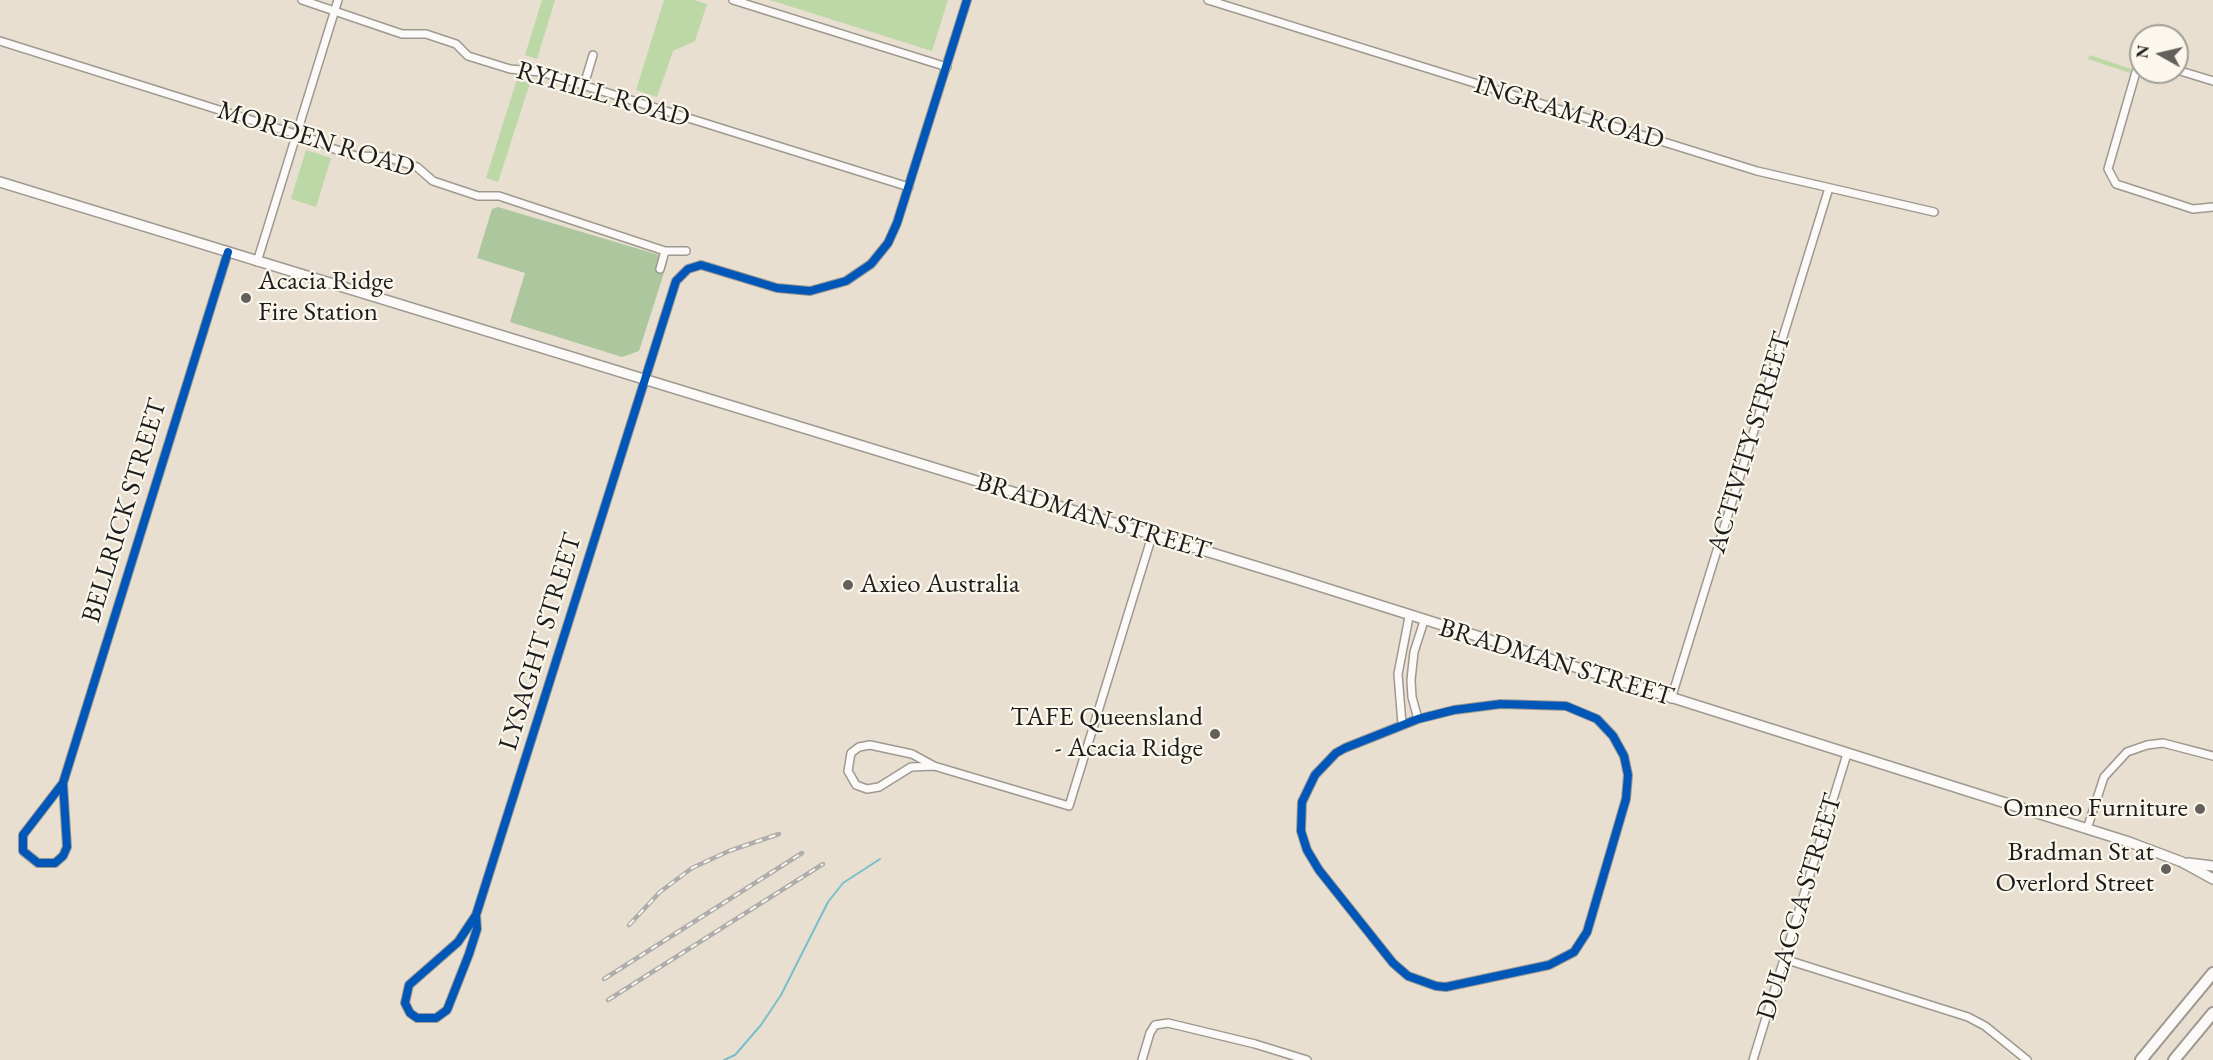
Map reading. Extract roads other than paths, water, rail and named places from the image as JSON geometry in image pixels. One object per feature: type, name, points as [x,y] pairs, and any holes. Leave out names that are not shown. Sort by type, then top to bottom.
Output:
[{"type":"highway","points":[[2141,1060],[2213,973]]},
{"type":"highway","points":[[2174,1060],[2213,1013]]},
{"type":"main road","name":"BRADMAN STREET","points":[[0,182],[644,381],[866,446],[2087,829],[2182,862],[2213,879]]},
{"type":"main road","name":"BRADMAN STREET","points":[[2182,862],[2213,866]]},
{"type":"street","name":"RYHILL ROAD","points":[[302,0],[402,34],[426,34],[456,44],[468,56],[510,69],[529,69],[584,85],[909,187]]},
{"type":"street","points":[[257,262],[338,0]]},
{"type":"street","points":[[733,0],[947,66]]},
{"type":"street","points":[[909,187],[967,0]]},
{"type":"street","name":"INGRAM ROAD","points":[[1208,0],[1757,171],[1934,212]]},
{"type":"street","name":"MORDEN ROAD","points":[[0,41],[296,134],[356,156],[387,157],[417,166],[433,181],[478,196],[499,196],[665,251],[686,251]]},
{"type":"street","points":[[584,85],[593,56]]},
{"type":"street","points":[[2189,74],[2213,81]]},
{"type":"street","points":[[2133,84],[2108,169],[2116,184],[2193,209],[2213,207]]},
{"type":"street","name":"LYSAGHT STREET","points":[[476,915],[477,929],[447,1010],[430,1020],[413,1016],[405,1003],[409,985],[458,942],[476,915],[674,284],[683,272],[692,267],[704,266],[794,291],[834,285],[864,269],[883,250],[897,223],[909,187]]},
{"type":"street","name":"ACTIVITY STREET","points":[[1671,699],[1829,188]]},
{"type":"street","points":[[660,269],[665,251]]},
{"type":"street","name":"BELLRICK STREET","points":[[63,783],[68,847],[59,860],[51,864],[38,863],[23,851],[23,835],[63,783],[228,252]]},
{"type":"street","points":[[934,766],[910,767],[879,787],[867,789],[856,785],[848,771],[851,753],[864,745],[912,754],[934,766],[1069,806],[1152,536]]},
{"type":"street","points":[[1402,724],[1398,698],[1398,663],[1409,617]]},
{"type":"street","points":[[1418,719],[1412,697],[1411,680],[1414,652],[1424,621]]},
{"type":"street","points":[[1556,705],[1579,710],[1597,719],[1616,741],[1624,756],[1628,776],[1626,799],[1587,933],[1569,956],[1549,965],[1446,987],[1417,981],[1393,963],[1319,870],[1307,850],[1300,821],[1302,802],[1315,775],[1336,753],[1402,724],[1480,706],[1556,705]]},
{"type":"street","points":[[2087,829],[2104,777],[2127,752],[2147,745],[2163,743],[2213,756]]},
{"type":"street","name":"DULACCA STREET","points":[[1753,1060],[1847,754]]},
{"type":"street","points":[[1784,959],[1968,1017],[1985,1026],[2027,1060]]},
{"type":"street","points":[[1142,1060],[1150,1033],[1155,1025],[1168,1023],[1255,1044],[1307,1060]]},
{"type":"waterway","points":[[724,1060],[735,1055],[761,1025],[781,995],[828,902],[843,883],[880,859]]},
{"type":"railway","points":[[629,925],[660,892],[692,868],[729,851],[779,834]]},
{"type":"railway","points":[[604,979],[802,853]]},
{"type":"railway","points":[[608,1000],[823,864]]},
{"type":"place","name":"Acacia Ridge Fire Station","points":[[246,298]]},
{"type":"place","name":"Axieo Australia","points":[[848,585]]},
{"type":"place","name":"TAFE Queensland - Acacia Ridge","points":[[1215,734]]},
{"type":"place","name":"Omneo Furniture","points":[[2200,809]]},
{"type":"place","name":"Bradman St at Overlord Street","points":[[2166,869]]}]
